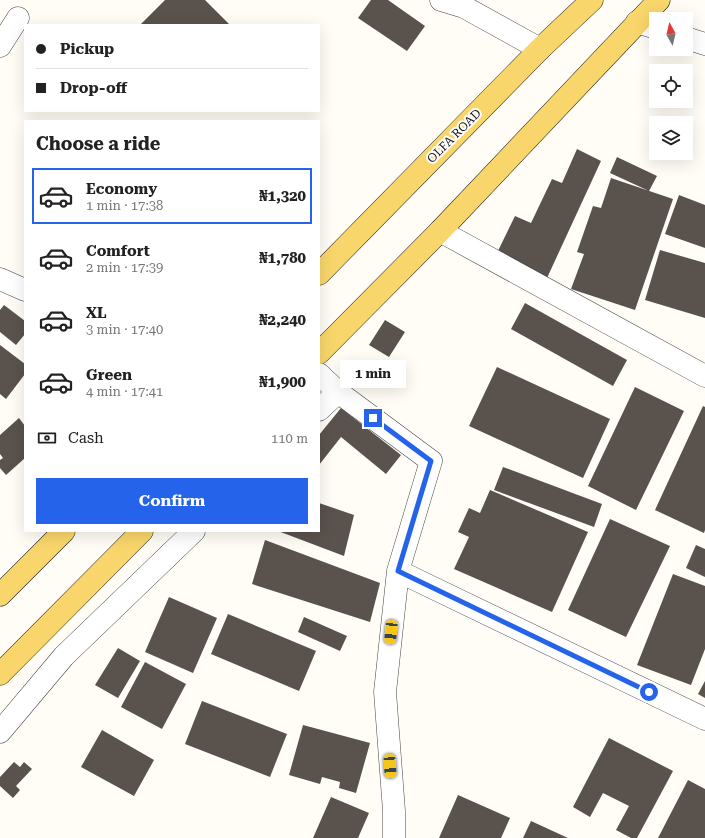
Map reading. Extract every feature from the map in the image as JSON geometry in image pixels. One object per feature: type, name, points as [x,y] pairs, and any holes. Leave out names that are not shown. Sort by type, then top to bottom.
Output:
[{"type":"main road","name":"OLFA ROAD","points":[[320,273],[540,49],[592,0]]},
{"type":"main road","points":[[320,352],[647,25],[659,0]]},
{"type":"main road","points":[[1,593],[63,532]]},
{"type":"main road","points":[[0,674],[141,532]]},
{"type":"street","points":[[441,0],[464,7],[540,49]]},
{"type":"street","points":[[0,46],[18,18]]},
{"type":"street","points":[[693,40],[705,44]]},
{"type":"street","points":[[440,231],[705,376]]},
{"type":"street","points":[[0,279],[24,290]]},
{"type":"street","points":[[320,375],[338,392],[431,461],[398,571],[385,692],[394,811],[394,838]]},
{"type":"street","points":[[320,409],[338,392]]},
{"type":"street","points":[[0,732],[64,656],[193,532]]},
{"type":"street","points":[[398,571],[705,719]]},
{"type":"building","points":[[165,0],[205,0],[229,24],[141,24]]},
{"type":"building","points":[[371,0],[388,0],[425,26],[407,51],[358,18]]},
{"type":"building","points":[[577,149],[601,161],[547,278],[496,255],[515,216],[531,223],[552,179],[562,183]]},
{"type":"building","points":[[617,157],[657,176],[649,191],[610,173]]},
{"type":"building","points":[[611,178],[673,199],[635,310],[571,289],[584,254],[577,252],[593,206],[601,208]]},
{"type":"building","points":[[679,195],[705,205],[705,248],[665,234]]},
{"type":"building","points":[[660,250],[705,263],[705,318],[645,300]]},
{"type":"building","points":[[525,303],[627,360],[613,386],[511,329]]},
{"type":"building","points":[[4,305],[24,320],[24,335],[16,345],[0,332],[0,310]]},
{"type":"building","points":[[385,320],[405,332],[389,357],[369,345]]},
{"type":"building","points":[[0,345],[24,363],[24,375],[6,399],[0,394]]},
{"type":"building","points":[[497,367],[610,419],[583,478],[469,426]]},
{"type":"building","points":[[635,387],[684,411],[636,510],[588,486]]},
{"type":"building","points":[[703,406],[705,407],[704,533],[655,510]]},
{"type":"building","points":[[341,408],[401,455],[386,474],[341,437],[320,464],[320,434]]},
{"type":"building","points":[[19,418],[24,425],[24,459],[6,475],[0,468],[0,460],[3,458],[0,454],[0,435]]},
{"type":"building","points":[[503,467],[602,504],[594,527],[494,490]]},
{"type":"building","points":[[490,490],[588,532],[552,612],[454,569],[469,537],[458,532],[469,508],[480,513]]},
{"type":"building","points":[[320,503],[354,515],[344,556],[281,532],[320,532]]},
{"type":"building","points":[[610,519],[670,546],[626,637],[568,610]]},
{"type":"building","points":[[265,540],[380,583],[370,622],[252,584]]},
{"type":"building","points":[[696,545],[705,549],[705,577],[686,568]]},
{"type":"building","points":[[673,574],[705,586],[705,649],[691,685],[637,665]]},
{"type":"building","points":[[169,597],[217,618],[193,673],[145,652]]},
{"type":"building","points":[[228,614],[316,651],[299,691],[211,654]]},
{"type":"building","points":[[304,617],[347,636],[340,651],[298,632]]},
{"type":"building","points":[[118,648],[140,661],[118,698],[95,685]]},
{"type":"building","points":[[145,662],[186,684],[162,729],[121,707]]},
{"type":"building","points":[[705,681],[705,698],[698,694]]},
{"type":"building","points":[[202,701],[287,734],[270,777],[185,744]]},
{"type":"building","points":[[303,725],[370,743],[356,793],[339,788],[340,782],[322,777],[320,784],[289,775]]},
{"type":"building","points":[[102,730],[154,760],[134,796],[81,767]]},
{"type":"building","points":[[609,738],[673,771],[637,838],[631,838],[616,830],[629,806],[603,793],[590,817],[573,807]]},
{"type":"building","points":[[14,762],[20,767],[24,762],[32,769],[16,786],[20,790],[13,798],[0,786],[0,777]]},
{"type":"building","points":[[688,780],[705,789],[705,838],[658,838]]},
{"type":"building","points":[[458,795],[510,818],[501,838],[439,838]]},
{"type":"building","points":[[331,797],[369,813],[358,838],[313,838]]},
{"type":"building","points":[[531,821],[568,838],[523,838]]},
{"type":"route","points":[[373,418],[431,461],[398,571],[649,692]]}]
